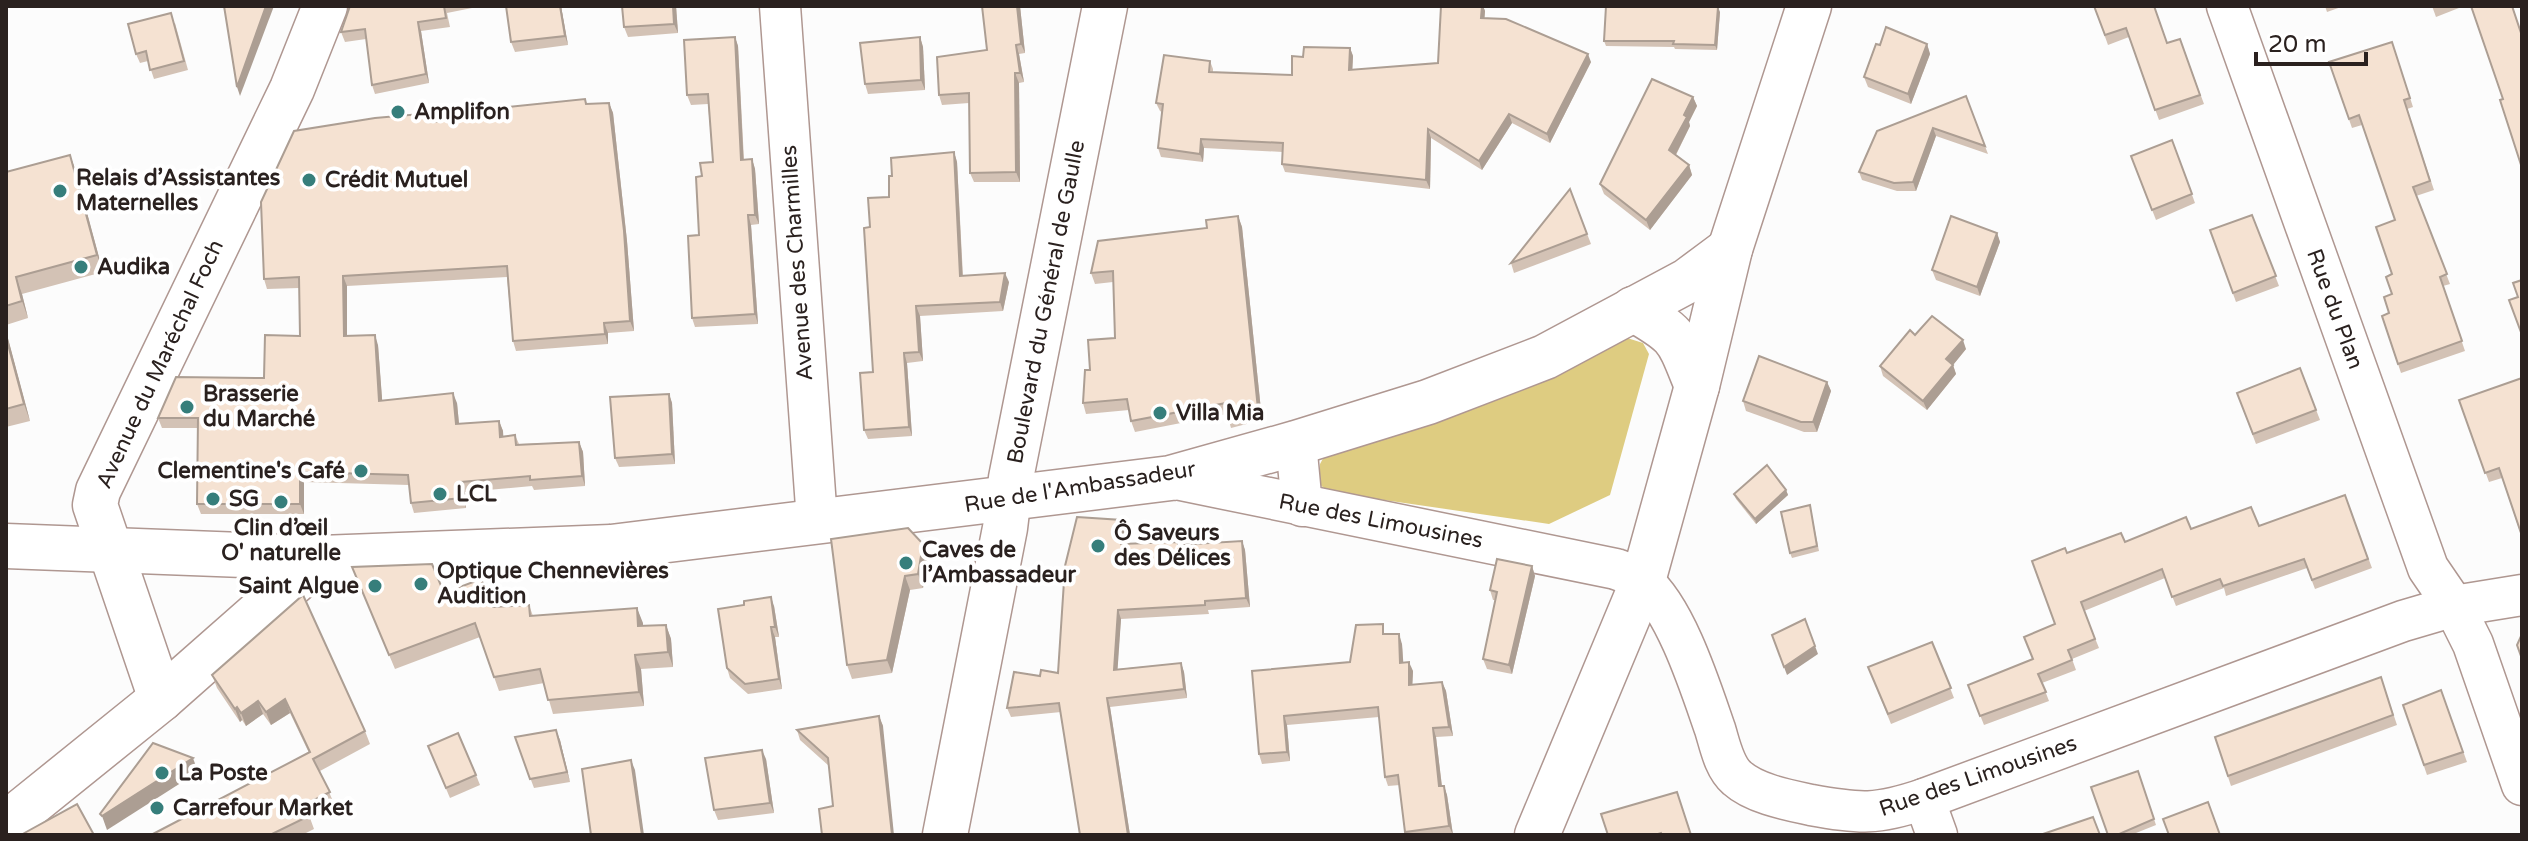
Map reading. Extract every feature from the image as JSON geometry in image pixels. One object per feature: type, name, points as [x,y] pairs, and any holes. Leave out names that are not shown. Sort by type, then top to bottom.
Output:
[{"type":"main road","name":"Avenue du Maréchal Foch","points":[[161,699],[95,505],[98,491],[292,89],[325,6]]},
{"type":"main road","name":"Boulevard du Général de Gaulle","points":[[945,835],[1105,6]]},
{"type":"main road","points":[[1537,835],[1643,581],[1697,386],[1730,249],[1809,6]]},
{"type":"main road","name":"Rue de l'Ambassadeur","points":[[6,546],[321,558],[611,547],[1171,478],[1428,402],[1545,357],[1687,281],[1730,249]]},
{"type":"main road","points":[[1633,309],[1669,329],[1679,340],[1697,386]]},
{"type":"main road","points":[[6,824],[161,699],[321,558]]},
{"type":"street","name":"Avenue des Charmilles","points":[[780,6],[817,521]]},
{"type":"street","name":"Rue du Plan","points":[[2227,6],[2428,568],[2454,606],[2473,644],[2522,785]]},
{"type":"street","points":[[1296,443],[1302,506]]},
{"type":"street","name":"Rue des Limousines","points":[[1171,478],[1616,569],[1643,581],[1670,619],[1691,661],[1726,762],[1734,776],[1747,785],[1794,802],[1867,814],[1888,811],[1930,817],[2403,621],[2454,606],[2522,595]]},
{"type":"shaded area","points":[[1624,337],[1643,343],[1649,354],[1610,495],[1549,524],[1329,492],[1319,484],[1320,464],[1326,453]]},
{"type":"building","points":[[224,6],[266,6],[237,87]]},
{"type":"building","points":[[350,6],[444,6],[446,18],[418,22],[426,74],[372,85],[365,29],[341,32]]},
{"type":"building","points":[[506,6],[560,6],[565,36],[511,42]]},
{"type":"building","points":[[622,6],[673,6],[674,24],[624,27]]},
{"type":"building","points":[[982,6],[1017,6],[1021,44],[1016,45],[1020,73],[1015,73],[1016,172],[970,173],[969,93],[939,95],[937,57],[987,50]]},
{"type":"building","points":[[1441,6],[1482,6],[1481,18],[1506,19],[1588,54],[1547,134],[1509,114],[1479,161],[1428,129],[1426,180],[1282,164],[1283,143],[1201,139],[1200,154],[1158,148],[1163,104],[1156,103],[1164,55],[1210,61],[1209,72],[1292,75],[1292,56],[1303,57],[1304,47],[1350,48],[1349,70],[1438,63]]},
{"type":"building","points":[[1606,6],[1718,7],[1715,45],[1673,44],[1674,41],[1604,41]]},
{"type":"building","points":[[2094,6],[2154,6],[2167,43],[2180,39],[2200,95],[2155,110],[2126,28],[2105,35]]},
{"type":"building","points":[[2471,6],[2512,6],[2522,36],[2522,168],[2500,100],[2503,99]]},
{"type":"building","points":[[171,13],[184,61],[150,70],[146,51],[136,54],[128,24]]},
{"type":"building","points":[[1886,27],[1927,44],[1908,94],[1864,77]]},
{"type":"building","points":[[735,37],[741,160],[752,159],[755,215],[748,215],[755,314],[692,318],[688,236],[699,235],[696,177],[702,176],[700,163],[713,162],[708,94],[687,95],[684,40]]},
{"type":"building","points":[[920,37],[921,80],[865,84],[860,43]]},
{"type":"building","points":[[2392,42],[2410,98],[2404,100],[2430,181],[2413,187],[2447,274],[2440,277],[2462,341],[2398,364],[2382,316],[2389,313],[2384,297],[2392,294],[2386,277],[2392,274],[2376,227],[2395,220],[2359,115],[2349,119],[2329,62]]},
{"type":"building","points":[[1652,79],[1693,97],[1684,115],[1687,117],[1669,150],[1689,165],[1646,220],[1600,184]]},
{"type":"building","points":[[1966,96],[1985,146],[1933,128],[1913,182],[1894,183],[1859,172],[1877,131]]},
{"type":"building","points":[[585,99],[586,104],[609,103],[624,231],[630,321],[604,323],[605,334],[513,341],[507,266],[343,276],[344,336],[375,335],[379,401],[453,393],[456,424],[499,421],[500,437],[515,435],[516,445],[579,442],[582,476],[530,480],[530,476],[461,482],[462,498],[411,503],[408,475],[300,472],[300,504],[197,504],[198,418],[158,418],[176,377],[264,378],[265,335],[300,336],[299,277],[264,279],[261,202],[294,131],[375,118],[432,113],[434,122],[498,113],[499,108]]},
{"type":"building","points":[[2172,140],[2192,194],[2152,210],[2131,156]]},
{"type":"building","points":[[954,152],[960,276],[1005,273],[1000,302],[916,306],[919,352],[904,353],[909,427],[864,430],[860,373],[873,372],[864,228],[870,227],[868,198],[889,197],[891,158]]},
{"type":"building","points":[[70,155],[97,255],[16,277],[22,301],[6,306],[6,172]]},
{"type":"building","points":[[1570,189],[1587,234],[1511,263]]},
{"type":"building","points":[[2252,215],[2276,276],[2233,293],[2210,230]]},
{"type":"building","points":[[1238,216],[1258,409],[1227,417],[1226,403],[1131,421],[1127,399],[1083,403],[1085,370],[1090,370],[1088,340],[1115,338],[1113,271],[1091,273],[1098,241],[1207,228],[1206,220]]},
{"type":"building","points":[[1951,216],[1997,233],[1977,287],[1932,270]]},
{"type":"building","points":[[2522,280],[2522,335],[2509,300],[2518,297],[2513,283]]},
{"type":"building","points":[[1932,316],[1963,340],[1946,359],[1953,365],[1923,401],[1880,366],[1910,330],[1915,335]]},
{"type":"building","points":[[6,337],[24,404],[6,409]]},
{"type":"building","points":[[1759,356],[1827,382],[1813,422],[1801,422],[1743,401]]},
{"type":"building","points":[[2300,368],[2316,410],[2253,434],[2237,393]]},
{"type":"building","points":[[2522,378],[2522,536],[2499,468],[2485,473],[2459,400]]},
{"type":"building","points":[[669,394],[672,454],[615,458],[610,397]]},
{"type":"building","points":[[1767,465],[1786,490],[1755,519],[1734,494]]},
{"type":"building","points":[[2345,495],[2368,559],[2312,580],[2304,559],[2223,586],[2220,579],[2172,597],[2162,569],[2081,602],[2095,639],[2068,650],[2072,660],[2038,674],[2046,692],[1980,716],[1968,685],[2033,659],[2024,637],[2055,624],[2032,561],[2065,548],[2067,553],[2121,533],[2125,542],[2186,517],[2191,529],[2251,507],[2259,526]]},
{"type":"building","points":[[1810,505],[1817,546],[1790,553],[1781,512]]},
{"type":"building","points":[[1077,517],[1122,520],[1121,544],[1178,542],[1178,545],[1242,541],[1246,598],[1205,601],[1205,605],[1118,610],[1114,670],[1181,663],[1184,689],[1107,698],[1128,835],[1080,835],[1059,703],[1007,708],[1014,672],[1040,676],[1041,670],[1058,673],[1065,566]]},
{"type":"building","points":[[908,528],[923,544],[918,574],[905,576],[887,660],[847,665],[831,539]]},
{"type":"building","points":[[1497,559],[1532,566],[1509,665],[1483,659],[1497,592],[1490,590]]},
{"type":"building","points":[[432,564],[444,593],[481,579],[493,607],[529,605],[530,616],[637,608],[638,626],[666,625],[668,652],[635,655],[639,692],[548,700],[540,669],[494,677],[475,623],[389,655],[352,567]]},
{"type":"building","points":[[303,595],[365,731],[313,759],[330,792],[304,805],[309,816],[270,835],[151,835],[310,752],[285,699],[266,712],[258,701],[241,713],[212,675]]},
{"type":"building","points":[[771,597],[775,627],[771,627],[779,679],[745,684],[727,668],[718,609]]},
{"type":"building","points":[[1805,619],[1815,646],[1784,667],[1772,635]]},
{"type":"building","points":[[1383,624],[1383,634],[1399,634],[1400,663],[1409,662],[1409,685],[1442,682],[1449,727],[1433,728],[1439,786],[1444,786],[1449,826],[1405,832],[1398,775],[1385,777],[1378,707],[1284,716],[1287,752],[1259,754],[1252,671],[1350,662],[1356,625]]},
{"type":"building","points":[[2522,634],[2522,659],[2517,645]]},
{"type":"building","points":[[1932,642],[1951,688],[1888,714],[1868,667]]},
{"type":"building","points":[[2381,677],[2393,715],[2228,776],[2215,737]]},
{"type":"building","points":[[2441,690],[2463,752],[2424,765],[2403,705]]},
{"type":"building","points":[[879,716],[892,835],[822,835],[819,809],[833,806],[828,758],[797,730]]},
{"type":"building","points":[[556,730],[567,772],[530,779],[515,737]]},
{"type":"building","points":[[458,733],[476,775],[446,788],[428,746]]},
{"type":"building","points":[[153,743],[193,758],[102,816],[100,814]]},
{"type":"building","points":[[762,750],[770,803],[714,810],[705,758]]},
{"type":"building","points":[[631,760],[642,835],[591,835],[582,769]]},
{"type":"building","points":[[2138,771],[2154,819],[2117,835],[2108,835],[2091,787]]},
{"type":"building","points":[[1677,792],[1691,835],[1608,835],[1601,814]]},
{"type":"building","points":[[2208,802],[2220,835],[2169,835],[2163,819]]},
{"type":"building","points":[[77,804],[94,835],[21,835],[28,831]]},
{"type":"building","points":[[2093,817],[2100,835],[2040,835]]},
{"type":"place","name":"Amplifon","points":[[398,112]]},
{"type":"place","name":"Crédit Mutuel","points":[[309,180]]},
{"type":"place","name":"Relais d’Assistantes Maternelles","points":[[60,191]]},
{"type":"place","name":"Audika","points":[[81,267]]},
{"type":"place","name":"Brasserie du Marché","points":[[187,407]]},
{"type":"place","name":"Villa Mia","points":[[1160,413]]},
{"type":"place","name":"Clementine's Café","points":[[361,471]]},
{"type":"place","name":"LCL","points":[[440,494]]},
{"type":"place","name":"SG","points":[[213,499]]},
{"type":"place","name":"Clin d’œil O' naturelle","points":[[281,502]]},
{"type":"place","name":"Ô Saveurs des Délices","points":[[1098,546]]},
{"type":"place","name":"Caves de l’Ambassadeur","points":[[906,563]]},
{"type":"place","name":"Optique Chennevières Audition","points":[[421,584]]},
{"type":"place","name":"Saint Algue","points":[[375,586]]},
{"type":"place","name":"La Poste","points":[[162,773]]},
{"type":"place","name":"Carrefour Market","points":[[157,808]]}]
